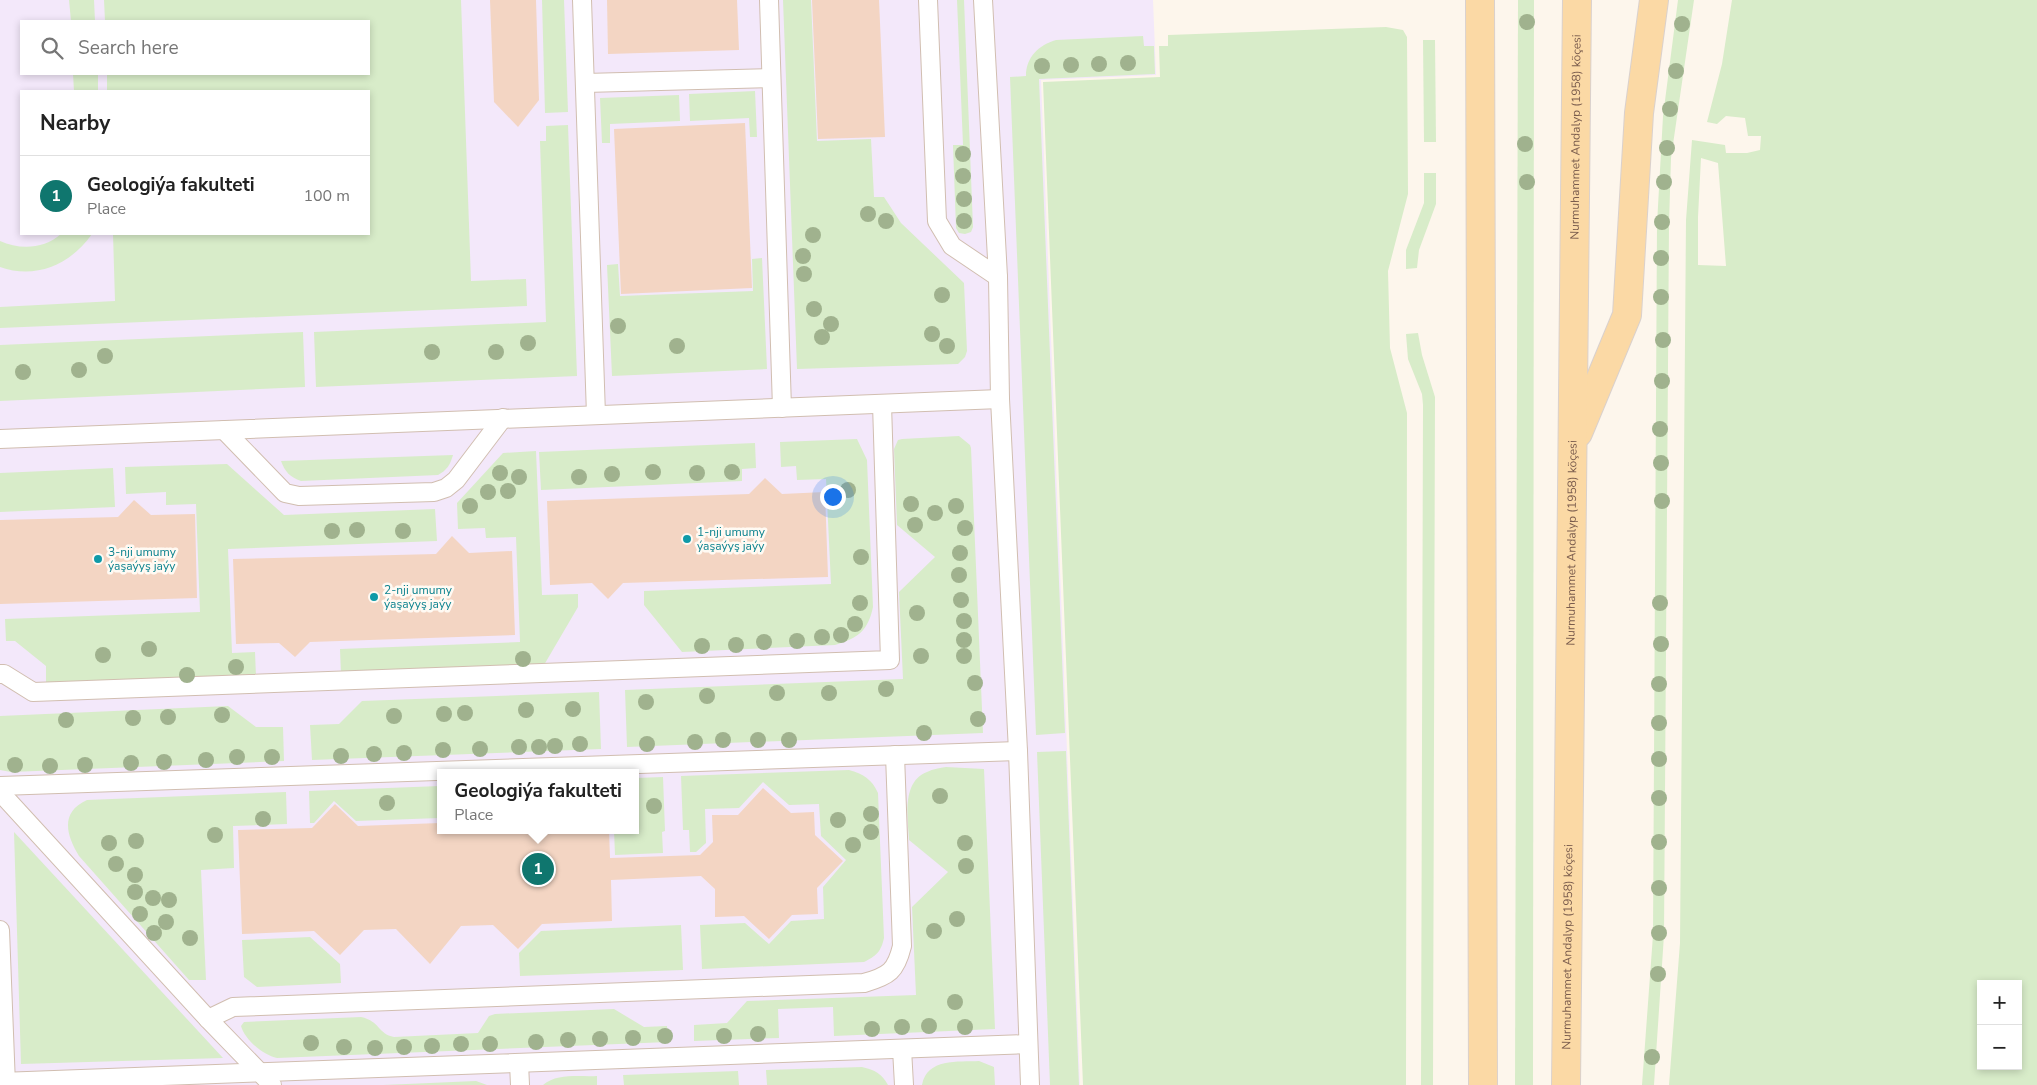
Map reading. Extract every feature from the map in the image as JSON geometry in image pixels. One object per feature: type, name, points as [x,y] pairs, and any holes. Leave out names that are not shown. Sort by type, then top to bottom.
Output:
[{"type":"main road","points":[[1480,0],[1483,1085]]},
{"type":"main road","name":"Nurmuhammet Andalyp (1958) köçesi","points":[[1566,1085],[1576,0]]},
{"type":"main road","points":[[1572,446],[1628,315],[1639,113],[1654,0]]},
{"type":"lane","points":[[582,0],[596,415]]},
{"type":"lane","points":[[769,0],[782,408]]},
{"type":"lane","points":[[928,0],[937,221],[952,246],[998,277]]},
{"type":"lane","points":[[983,0],[998,277],[1000,399],[1018,751],[1030,1085]]},
{"type":"lane","points":[[585,83],[772,78]]},
{"type":"lane","points":[[0,439],[1000,399]]},
{"type":"lane","points":[[0,674],[4,674],[33,692],[890,660],[882,404]]},
{"type":"lane","points":[[224,430],[285,493],[299,496],[434,492],[446,488],[456,480],[503,418]]},
{"type":"lane","points":[[491,769],[1018,751]]},
{"type":"lane","points":[[208,1019],[233,1007],[864,983],[881,978],[892,971],[899,960],[902,946],[895,755]]},
{"type":"lane","points":[[0,786],[437,771]]},
{"type":"lane","points":[[0,792],[208,1019],[261,1082]]},
{"type":"lane","points":[[0,930],[4,1083],[261,1082],[519,1063],[1028,1044]]},
{"type":"lane","points":[[902,1049],[904,1085]]},
{"type":"lane","points":[[519,1063],[520,1085]]},
{"type":"shaded area","points":[[0,0],[1153,0],[1156,75],[1041,80],[1080,1085],[0,1085]]},
{"type":"green space","points":[[69,0],[94,0],[95,20],[71,20]]},
{"type":"green space","points":[[104,0],[461,0],[471,281],[526,279],[527,306],[0,328],[0,307],[115,301],[113,235],[370,235],[370,90],[107,90],[107,75],[370,75],[370,20],[105,20]]},
{"type":"green space","points":[[542,0],[564,0],[568,112],[545,113]]},
{"type":"green space","points":[[783,0],[811,0],[817,141],[871,139],[874,197],[884,197],[901,223],[964,283],[967,351],[965,357],[958,364],[797,369]]},
{"type":"green space","points":[[957,0],[964,0],[973,227],[971,232],[965,234],[959,233],[956,228],[953,145],[963,145]]},
{"type":"green space","points":[[1518,0],[1534,0],[1533,1085],[1515,1085]]},
{"type":"green space","points":[[1678,0],[1694,0],[1671,158],[1664,935],[1654,1085],[1642,1085],[1653,935],[1657,224],[1663,116]]},
{"type":"green space","points":[[1732,0],[2037,0],[2037,1085],[1669,1085],[1680,943],[1686,220],[1692,140],[1725,145],[1726,153],[1747,153],[1760,150],[1761,136],[1748,136],[1745,118],[1726,116],[1717,124],[1707,122],[1722,64]],"holes":[[[1701,158],[1718,163],[1726,266],[1698,265]]]},
{"type":"green space","points":[[1386,27],[1403,30],[1407,37],[1408,194],[1388,271],[1390,348],[1407,413],[1406,1085],[1083,1085],[1043,82],[1160,77],[1159,46],[1168,46],[1168,35]]},
{"type":"green space","points":[[1143,36],[1144,46],[1154,46],[1155,74],[1039,79],[1065,733],[1036,735],[1010,77],[1026,76],[1028,63],[1035,53],[1044,45],[1056,40]]},
{"type":"green space","points":[[1423,40],[1435,40],[1436,142],[1424,142]]},
{"type":"green space","points":[[73,75],[98,75],[98,90],[74,90]]},
{"type":"green space","points":[[755,91],[757,137],[750,137],[749,118],[690,121],[689,94]]},
{"type":"green space","points":[[679,95],[680,121],[610,124],[610,143],[602,143],[600,98]]},
{"type":"green space","points":[[568,125],[577,376],[316,387],[314,332],[546,322],[540,141],[546,141],[546,126]]},
{"type":"green space","points":[[1424,173],[1436,173],[1436,204],[1419,250],[1417,268],[1406,269],[1406,250],[1424,203]]},
{"type":"green space","points":[[60,235],[91,235],[74,254],[52,267],[27,272],[13,271],[0,267],[0,241],[24,247],[40,245]]},
{"type":"green space","points":[[762,258],[767,369],[612,376],[607,265],[618,264],[620,296],[753,291],[752,259]]},
{"type":"green space","points":[[303,332],[305,387],[0,401],[0,345]]},
{"type":"green space","points":[[1418,333],[1422,355],[1435,397],[1433,1085],[1421,1085],[1423,405],[1422,394],[1408,359],[1406,334]]},
{"type":"green space","points":[[959,436],[971,448],[983,733],[627,747],[625,690],[903,679],[899,592],[935,557],[897,525],[894,449],[898,440],[902,439]]},
{"type":"green space","points":[[857,439],[867,460],[873,607],[865,628],[856,636],[835,645],[682,652],[644,605],[644,591],[831,584],[826,479],[797,480],[796,466],[781,467],[780,442]]},
{"type":"green space","points":[[755,443],[756,468],[742,469],[742,481],[541,490],[539,452]]},
{"type":"green space","points":[[536,451],[542,595],[578,594],[578,607],[544,665],[341,674],[340,649],[520,642],[516,537],[486,538],[485,528],[458,529],[457,503],[503,453]]},
{"type":"green space","points":[[453,455],[448,467],[438,475],[301,481],[288,474],[281,461]]},
{"type":"green space","points":[[227,464],[284,515],[435,509],[437,541],[228,549],[232,653],[255,652],[256,677],[46,685],[46,666],[15,641],[6,641],[5,619],[200,612],[196,504],[166,505],[166,492],[126,494],[125,467]]},
{"type":"green space","points":[[113,468],[115,507],[0,512],[0,473]]},
{"type":"green space","points":[[599,692],[601,749],[312,760],[310,725],[339,724],[362,701]]},
{"type":"green space","points":[[228,706],[256,727],[283,727],[284,761],[11,772],[0,770],[0,716]]},
{"type":"green space","points":[[1066,751],[1079,1085],[1050,1085],[1037,752]]},
{"type":"green space","points":[[946,767],[984,769],[995,1029],[834,1036],[833,1007],[778,1009],[779,1038],[694,1041],[694,1025],[727,1023],[747,1001],[916,995],[912,907],[948,872],[909,840],[908,802],[913,784],[919,777],[932,770]]},
{"type":"green space","points":[[849,770],[859,773],[866,778],[873,784],[878,793],[884,938],[880,950],[864,962],[702,969],[700,925],[745,923],[769,944],[791,921],[824,919],[823,887],[846,860],[821,836],[819,804],[789,805],[763,782],[739,808],[705,809],[706,843],[696,852],[690,852],[689,830],[683,830],[681,776]]},
{"type":"green space","points":[[663,777],[665,831],[662,832],[663,853],[615,855],[614,834],[639,834],[639,778]]},
{"type":"green space","points":[[437,786],[437,818],[356,821],[334,801],[314,823],[310,823],[309,791]]},
{"type":"green space","points":[[286,792],[287,824],[233,826],[234,868],[201,870],[206,980],[189,980],[79,856],[69,832],[69,817],[78,805],[87,800]]},
{"type":"green space","points":[[14,832],[223,1058],[21,1064]]},
{"type":"green space","points":[[681,925],[683,970],[520,976],[519,953],[541,931]]},
{"type":"green space","points":[[310,937],[340,964],[341,983],[257,987],[244,977],[242,940]]},
{"type":"green space","points":[[614,1009],[644,1027],[667,1026],[668,1042],[277,1058],[266,1054],[255,1046],[246,1036],[241,1026],[244,1022],[361,1017],[372,1021],[385,1033],[394,1037],[478,1033],[489,1016],[495,1014]]},
{"type":"green space","points":[[979,1061],[994,1067],[995,1085],[922,1085],[925,1076],[930,1070],[944,1063]]},
{"type":"green space","points":[[862,1067],[878,1073],[888,1085],[767,1085],[766,1070]]},
{"type":"green space","points":[[738,1071],[739,1085],[624,1085],[623,1075]]},
{"type":"green space","points":[[597,1076],[597,1085],[543,1085],[561,1077]]},
{"type":"green space","points":[[476,1081],[487,1085],[383,1085]]},
{"type":"building","points":[[490,0],[536,0],[539,100],[518,127],[494,102]]},
{"type":"building","points":[[607,0],[737,0],[739,50],[608,54]]},
{"type":"building","points":[[812,0],[879,0],[885,137],[818,139]]},
{"type":"building","points":[[745,123],[752,288],[621,294],[614,129]]},
{"type":"building","name":"1-nji umumy ýaşaýyş jaýy","points":[[765,478],[782,494],[825,492],[828,577],[623,583],[608,599],[592,583],[550,585],[547,501],[749,494]]},
{"type":"building","name":"3-nji umumy ýaşaýyş jaýy","points":[[134,500],[151,515],[195,514],[197,598],[0,604],[0,520],[118,517]]},
{"type":"building","name":"2-nji umumy ýaşaýyş jaýy","points":[[452,536],[469,553],[512,551],[515,635],[310,642],[295,657],[279,643],[236,644],[233,559],[436,554]]},
{"type":"building","points":[[763,788],[791,813],[814,812],[815,835],[843,861],[817,888],[818,914],[792,915],[769,939],[744,916],[715,917],[715,889],[701,876],[611,880],[612,921],[542,924],[518,949],[493,925],[461,926],[430,964],[396,929],[364,930],[340,955],[314,931],[242,934],[238,830],[312,828],[335,804],[358,826],[437,823],[437,834],[609,834],[610,858],[700,855],[713,842],[712,815],[738,815]]},
{"type":"place","name":"1-nji umumy ýaşaýyş jaýy","points":[[687,539]]},
{"type":"place","name":"3-nji umumy ýaşaýyş jaýy","points":[[98,559]]},
{"type":"place","name":"2-nji umumy ýaşaýyş jaýy","points":[[374,597]]},
{"type":"place","name":"Geologiýa fakulteti","points":[[538,869]]}]
